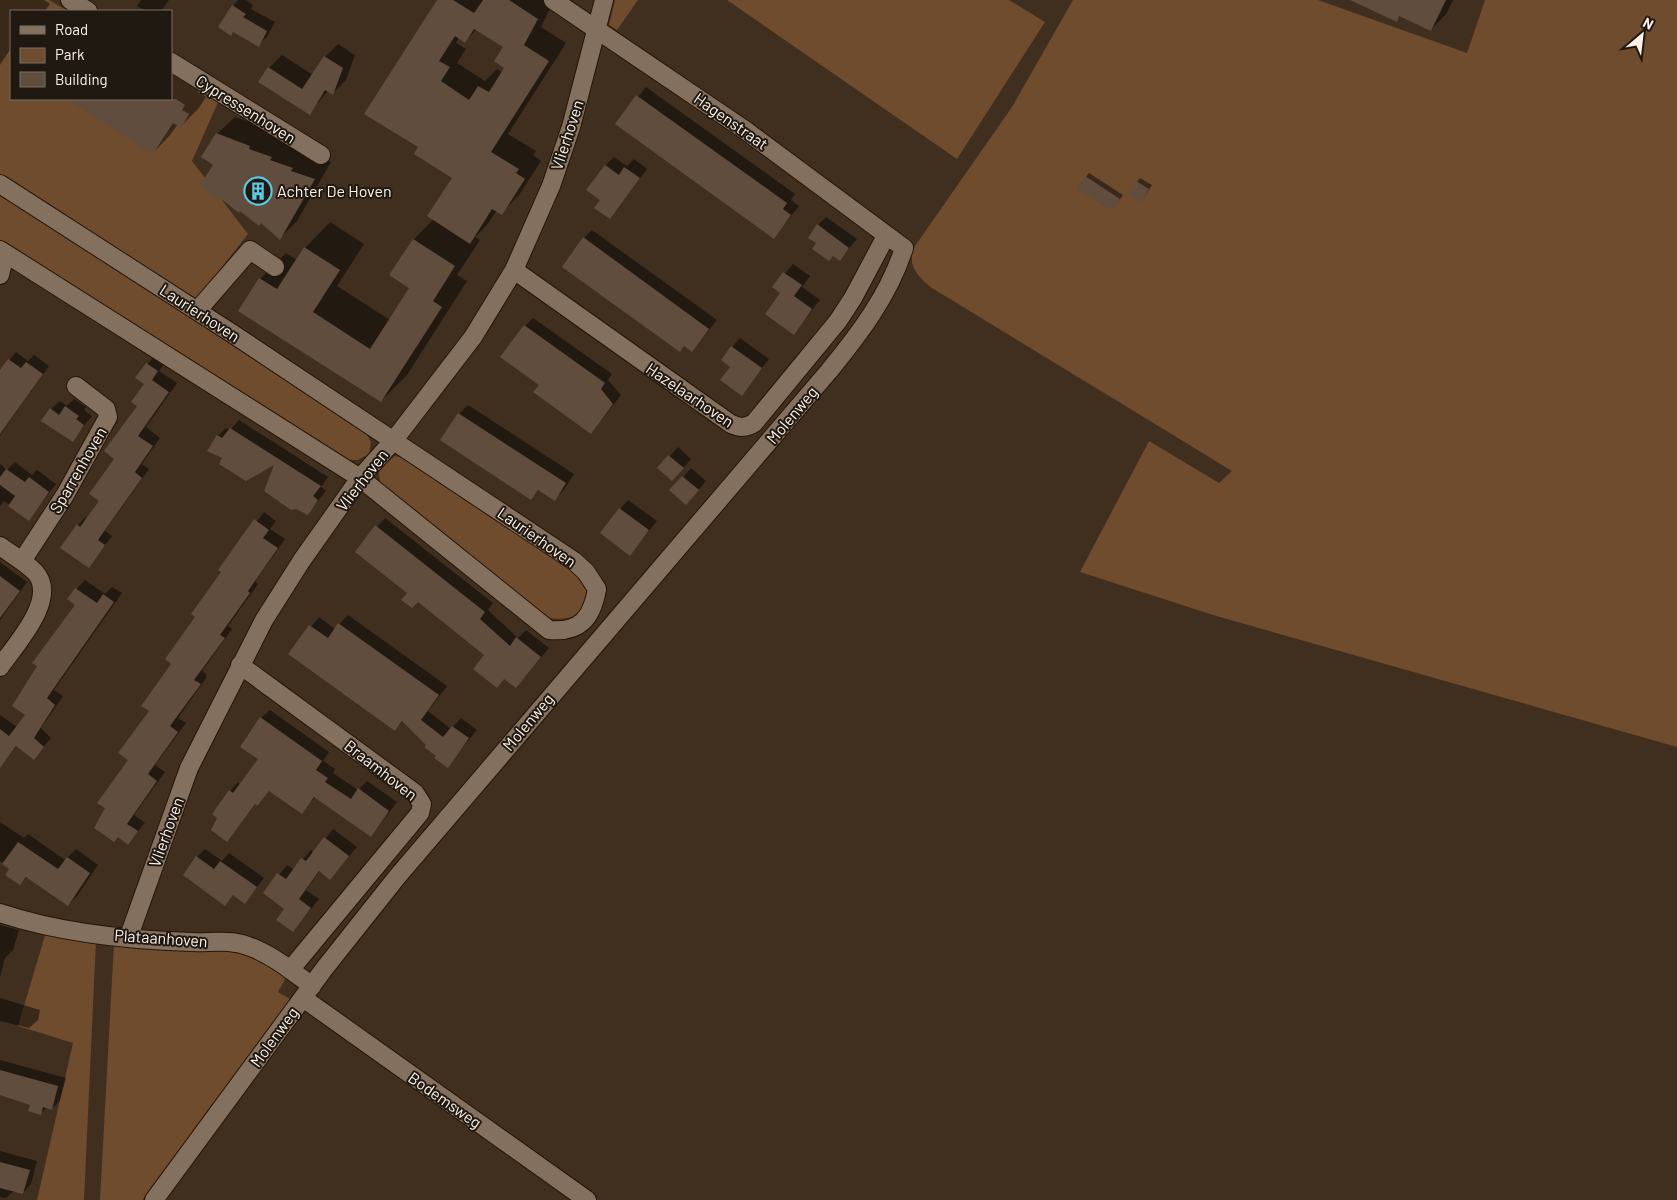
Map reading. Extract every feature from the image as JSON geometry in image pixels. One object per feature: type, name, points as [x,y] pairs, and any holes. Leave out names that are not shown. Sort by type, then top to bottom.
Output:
[{"type":"street","points":[[70,0],[86,10]]},
{"type":"street","name":"Hagenstraat","points":[[553,0],[745,130],[904,248]]},
{"type":"street","name":"Vlierhoven","points":[[129,936],[189,768],[264,620],[302,560],[360,478],[394,440],[473,338],[514,270],[537,220],[568,136],[604,0]]},
{"type":"street","name":"Cypressenhoven","points":[[172,63],[321,155]]},
{"type":"street","name":"Laurierhoven","points":[[0,184],[394,440],[574,561],[586,572],[597,589],[594,608],[582,623],[565,632],[549,630],[360,478],[2,252]]},
{"type":"street","name":"Hazelaarhoven","points":[[514,270],[738,428],[747,427],[754,423],[838,321],[853,298],[886,236]]},
{"type":"street","name":"Molenweg","points":[[154,1200],[308,992],[397,877],[829,371],[881,301],[897,271],[904,248]]},
{"type":"street","points":[[197,311],[250,250],[275,267]]},
{"type":"street","points":[[0,275],[2,252]]},
{"type":"street","name":"Sparrenhoven","points":[[22,561],[65,495],[108,417],[106,409],[76,386]]},
{"type":"street","points":[[0,546],[22,561],[43,586],[43,596],[32,620],[0,666]]},
{"type":"street","name":"Braamhoven","points":[[240,665],[415,794],[422,804],[420,813],[290,970]]},
{"type":"street","name":"Plataanhoven","points":[[0,913],[52,927],[192,942],[236,943],[266,954],[290,970],[308,992]]},
{"type":"street","name":"Bodemsweg","points":[[308,992],[587,1200]]},
{"type":"green space","points":[[0,0],[49,0],[66,10],[10,10],[10,100],[172,100],[172,73],[219,100],[192,161],[248,234],[197,299],[63,218],[0,175]]},
{"type":"green space","points":[[615,0],[638,0],[617,30],[609,25]]},
{"type":"green space","points":[[727,0],[1009,0],[1045,22],[957,159]]},
{"type":"green space","points":[[1073,0],[1318,0],[1467,53],[1485,0],[1677,0],[1677,747],[1213,615],[1080,572],[1149,441],[1219,483],[1232,471],[932,288],[918,275],[912,259],[915,246],[1012,107]]},
{"type":"green space","points":[[0,193],[365,431],[371,442],[369,454],[358,460],[346,460],[0,241]]},
{"type":"green space","points":[[395,456],[404,458],[581,575],[588,585],[585,603],[578,614],[566,618],[548,618],[381,487],[378,469]]},
{"type":"green space","points":[[46,932],[96,941],[84,1200],[37,1200],[73,1043],[18,1026]]},
{"type":"green space","points":[[114,943],[209,947],[247,953],[287,976],[278,992],[295,1002],[142,1200],[100,1200]]},
{"type":"building","points":[[437,0],[453,0],[474,13],[483,0],[509,0],[538,19],[524,45],[549,61],[491,152],[519,169],[516,173],[525,179],[502,215],[492,209],[470,244],[427,216],[452,178],[414,154],[418,147],[364,114]],"holes":[[[474,29],[503,47],[494,61],[504,68],[489,92],[478,86],[469,100],[441,81],[450,67],[439,61],[455,36],[465,43]]]},
{"type":"building","points":[[1350,0],[1446,0],[1431,31],[1399,16],[1397,22]]},
{"type":"building","points":[[232,5],[246,14],[243,17],[267,31],[259,47],[233,32],[231,36],[218,27]]},
{"type":"building","points":[[324,56],[343,68],[333,95],[325,90],[310,115],[258,82],[268,67],[302,89]]},
{"type":"building","points":[[636,95],[787,203],[783,209],[791,215],[774,239],[615,124]]},
{"type":"building","points":[[176,99],[185,105],[182,110],[189,114],[181,128],[173,123],[153,154],[69,100]]},
{"type":"building","name":"Achter De Hoven","points":[[216,133],[250,146],[249,149],[272,157],[270,160],[293,168],[291,171],[315,179],[280,240],[261,223],[259,226],[220,198],[218,200],[200,185],[213,165],[201,157]]},
{"type":"building","points":[[605,165],[619,175],[624,167],[640,178],[610,219],[594,208],[600,200],[586,190]]},
{"type":"building","points":[[1085,176],[1120,199],[1113,211],[1077,189]]},
{"type":"building","points":[[1136,181],[1149,189],[1142,202],[1128,194]]},
{"type":"building","points":[[817,224],[849,248],[840,261],[833,256],[829,261],[812,249],[816,243],[808,238]]},
{"type":"building","points":[[583,237],[709,329],[692,352],[684,346],[680,352],[562,267]]},
{"type":"building","points":[[413,239],[455,266],[433,301],[442,307],[381,402],[238,311],[259,278],[277,289],[304,247],[340,270],[313,312],[370,349],[409,288],[389,275]]},
{"type":"building","points":[[783,272],[802,285],[794,296],[812,309],[794,335],[765,314],[780,293],[772,287]]},
{"type":"building","points":[[524,325],[605,383],[601,389],[613,404],[591,434],[533,392],[539,385],[500,357]]},
{"type":"building","points":[[731,346],[762,368],[742,396],[720,380],[730,367],[721,360]]},
{"type":"building","points":[[8,359],[21,368],[26,362],[43,374],[0,434],[0,370]]},
{"type":"building","points":[[146,363],[158,371],[152,380],[169,392],[138,436],[153,446],[135,472],[142,478],[98,540],[105,545],[89,568],[60,548],[77,524],[80,527],[99,501],[89,494],[114,459],[104,451],[137,406],[131,402],[144,384],[135,378]]},
{"type":"building","points":[[65,406],[79,416],[76,419],[84,425],[73,442],[41,421],[50,408],[59,415]]},
{"type":"building","points":[[458,413],[566,483],[555,501],[538,490],[531,500],[440,440]]},
{"type":"building","points":[[230,428],[321,486],[313,496],[318,500],[308,515],[296,509],[291,510],[264,491],[274,465],[246,481],[219,464],[222,458],[207,451],[217,435],[222,438]]},
{"type":"building","points":[[668,455],[684,468],[672,481],[657,468]]},
{"type":"building","points":[[6,469],[25,482],[29,477],[49,492],[29,521],[8,506],[15,496],[0,485],[0,477]]},
{"type":"building","points":[[682,476],[699,490],[686,505],[669,490]]},
{"type":"building","points":[[619,508],[649,530],[630,556],[600,533]]},
{"type":"building","points":[[254,519],[269,530],[263,538],[278,548],[248,591],[250,593],[220,635],[225,638],[194,680],[201,684],[170,726],[178,732],[148,774],[157,781],[127,824],[138,831],[128,845],[118,837],[114,842],[94,828],[105,808],[97,803],[128,760],[118,753],[149,711],[141,706],[171,664],[165,659],[195,617],[191,614],[221,572],[218,570]]},
{"type":"building","points":[[375,525],[485,612],[480,619],[510,646],[516,637],[541,657],[516,688],[504,679],[497,688],[473,669],[484,655],[418,602],[412,608],[401,600],[407,593],[355,552]]},
{"type":"building","points":[[0,576],[20,591],[0,618]]},
{"type":"building","points":[[75,588],[97,603],[103,594],[114,602],[47,698],[55,705],[34,738],[44,747],[34,760],[16,746],[0,768],[0,729],[9,736],[25,715],[12,706],[37,666],[32,663],[75,605],[67,599]]},
{"type":"building","points":[[338,623],[439,695],[421,720],[443,737],[452,726],[469,738],[448,768],[434,758],[436,756],[424,747],[426,745],[402,721],[395,731],[288,654],[309,625],[328,638]]},
{"type":"building","points":[[260,717],[322,761],[316,770],[328,778],[325,782],[351,799],[358,788],[389,811],[371,837],[314,797],[302,814],[269,791],[257,806],[255,804],[227,842],[211,830],[217,818],[212,814],[229,790],[233,793],[258,759],[240,747]]},
{"type":"building","points":[[324,837],[349,856],[330,880],[319,871],[299,899],[311,908],[293,932],[276,920],[284,909],[263,893],[277,873],[286,879],[301,858],[306,861]]},
{"type":"building","points":[[18,842],[58,869],[67,857],[90,873],[68,906],[26,877],[20,885],[5,875],[9,869],[2,864]]},
{"type":"building","points":[[196,856],[214,869],[220,861],[257,887],[245,904],[233,895],[225,906],[183,875]]},
{"type":"building","points":[[0,1070],[58,1086],[52,1110],[43,1107],[41,1115],[28,1111],[30,1105],[0,1095]]},
{"type":"building","points":[[0,1162],[30,1170],[23,1194],[0,1188]]},
{"type":"place","name":"Achter De Hoven","points":[[258,191]]}]
